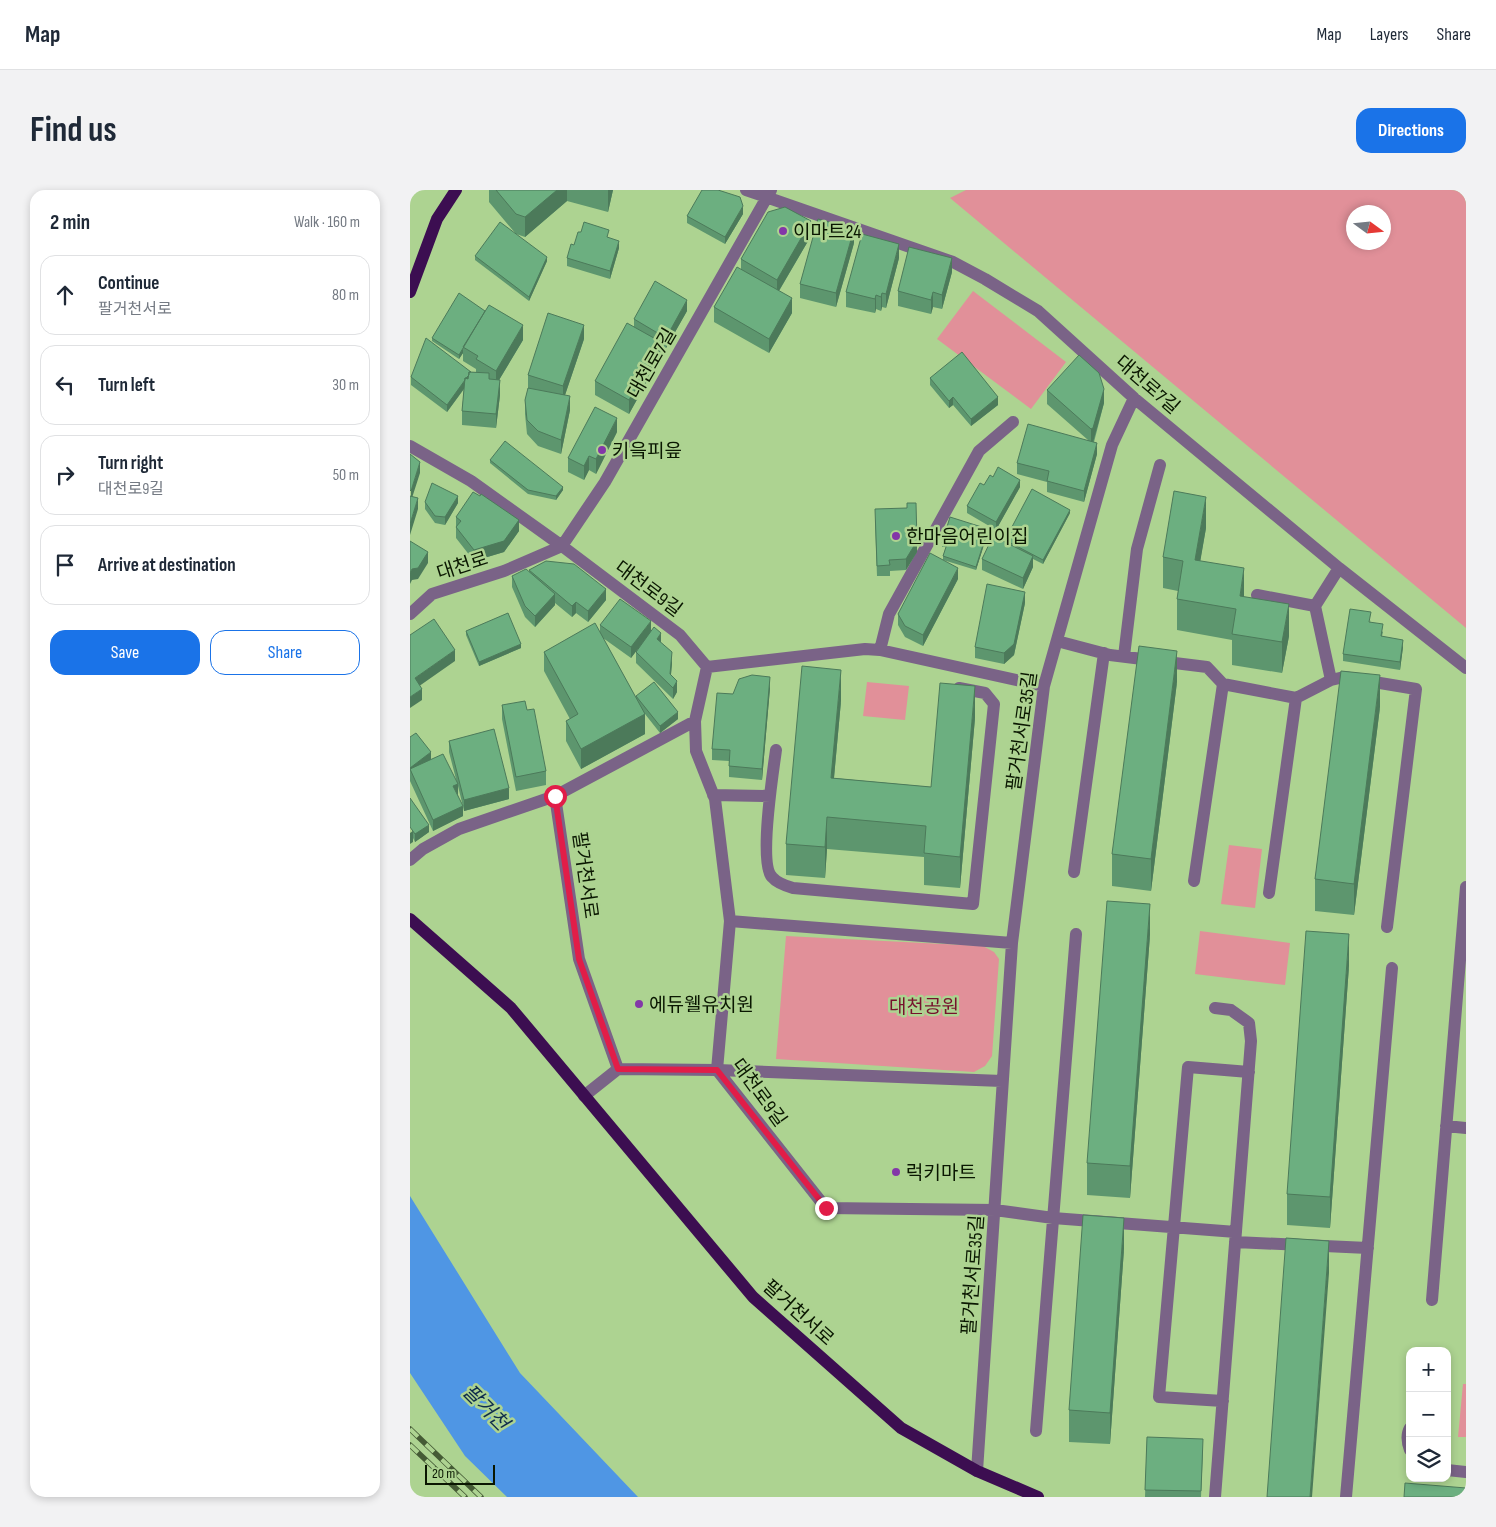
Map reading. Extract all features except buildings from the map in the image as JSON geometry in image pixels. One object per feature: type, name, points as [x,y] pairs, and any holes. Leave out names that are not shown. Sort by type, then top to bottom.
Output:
[{"type":"main road","points":[[410,292],[437,219],[456,190]]},
{"type":"main road","name":"팔거천서로","points":[[410,919],[511,1008],[753,1297],[901,1428],[977,1471],[1038,1497]]},
{"type":"street","name":"대천로7길","points":[[746,190],[769,193],[953,262],[985,278],[1038,311],[1134,398],[1339,568],[1466,668]]},
{"type":"street","name":"대천로7길","points":[[562,546],[605,482],[769,193]]},
{"type":"street","name":"팔거천서로35길","points":[[977,1471],[1012,943],[1044,686],[1112,445],[1134,398]]},
{"type":"street","points":[[880,650],[889,614],[979,451],[1013,422]]},
{"type":"street","name":"대천로9길","points":[[410,446],[471,481],[562,546],[680,635],[707,667],[694,721],[696,751],[715,799],[730,921],[717,1070],[826,1208],[995,1210]]},
{"type":"street","points":[[1124,656],[1137,549],[1160,465]]},
{"type":"street","name":"대천로","points":[[410,614],[432,594],[504,571],[562,546]]},
{"type":"street","points":[[1331,680],[1315,606],[1339,568]]},
{"type":"street","points":[[1257,595],[1315,606]]},
{"type":"street","points":[[1057,641],[1104,653],[1207,667],[1223,684],[1296,698],[1331,680],[1344,678],[1416,689],[1387,926]]},
{"type":"street","points":[[707,667],[864,649],[880,650],[1044,686]]},
{"type":"street","points":[[1074,872],[1104,653]]},
{"type":"street","points":[[1194,882],[1223,684]]},
{"type":"street","points":[[776,750],[770,796],[766,861],[771,877],[781,884],[793,888],[973,904],[994,704],[985,693],[944,686]]},
{"type":"street","points":[[1269,893],[1296,698]]},
{"type":"street","points":[[410,860],[423,849],[459,829],[555,796],[694,721]]},
{"type":"street","points":[[713,794],[770,796]]},
{"type":"street","name":"팔거천서로","points":[[555,796],[579,959],[618,1069]]},
{"type":"street","points":[[1432,1300],[1466,887]]},
{"type":"street","points":[[730,921],[1012,943]]},
{"type":"street","points":[[1036,1431],[1076,934]]},
{"type":"street","points":[[1346,1497],[1392,968]]},
{"type":"street","points":[[1215,1008],[1230,1010],[1248,1023],[1251,1041],[1215,1497]]},
{"type":"street","points":[[1223,1401],[1159,1396],[1188,1067],[1249,1072]]},
{"type":"street","points":[[584,1096],[618,1069],[717,1070],[1002,1081]]},
{"type":"street","points":[[1446,1126],[1466,1128]]},
{"type":"street","points":[[995,1210],[1053,1218],[1174,1227],[1236,1237],[1368,1248]]},
{"type":"street","points":[[1451,1470],[1466,1472]]},
{"type":"green space","points":[[966,190],[1466,190],[1466,628],[950,198]]},
{"type":"green space","points":[[973,291],[1066,362],[1031,409],[937,339]]},
{"type":"green space","points":[[867,682],[909,686],[905,720],[863,716]]},
{"type":"green space","points":[[1229,845],[1262,849],[1255,908],[1221,904]]},
{"type":"green space","points":[[1200,931],[1290,943],[1285,985],[1195,974]]},
{"type":"green space","name":"대천공원","points":[[786,936],[983,946],[994,952],[999,959],[992,1056],[985,1066],[974,1072],[776,1059]]},
{"type":"green space","points":[[1463,1384],[1466,1384],[1466,1437],[1458,1437]]},
{"type":"water","name":"팔거천","points":[[410,1196],[520,1373],[638,1497],[507,1497],[465,1456],[410,1373]]},
{"type":"railway","points":[[410,1429],[481,1497]]},
{"type":"railway","points":[[410,1445],[465,1497]]},
{"type":"place","name":"이마트24","points":[[783,231]]},
{"type":"place","name":"키읔피읖","points":[[602,450]]},
{"type":"place","name":"한마음어린이집","points":[[896,536]]},
{"type":"place","name":"에듀웰유치원","points":[[639,1004]]},
{"type":"place","name":"럭키마트","points":[[896,1172]]},
{"type":"route","points":[[555,796],[579,959],[618,1069],[717,1070],[826,1208]]}]
